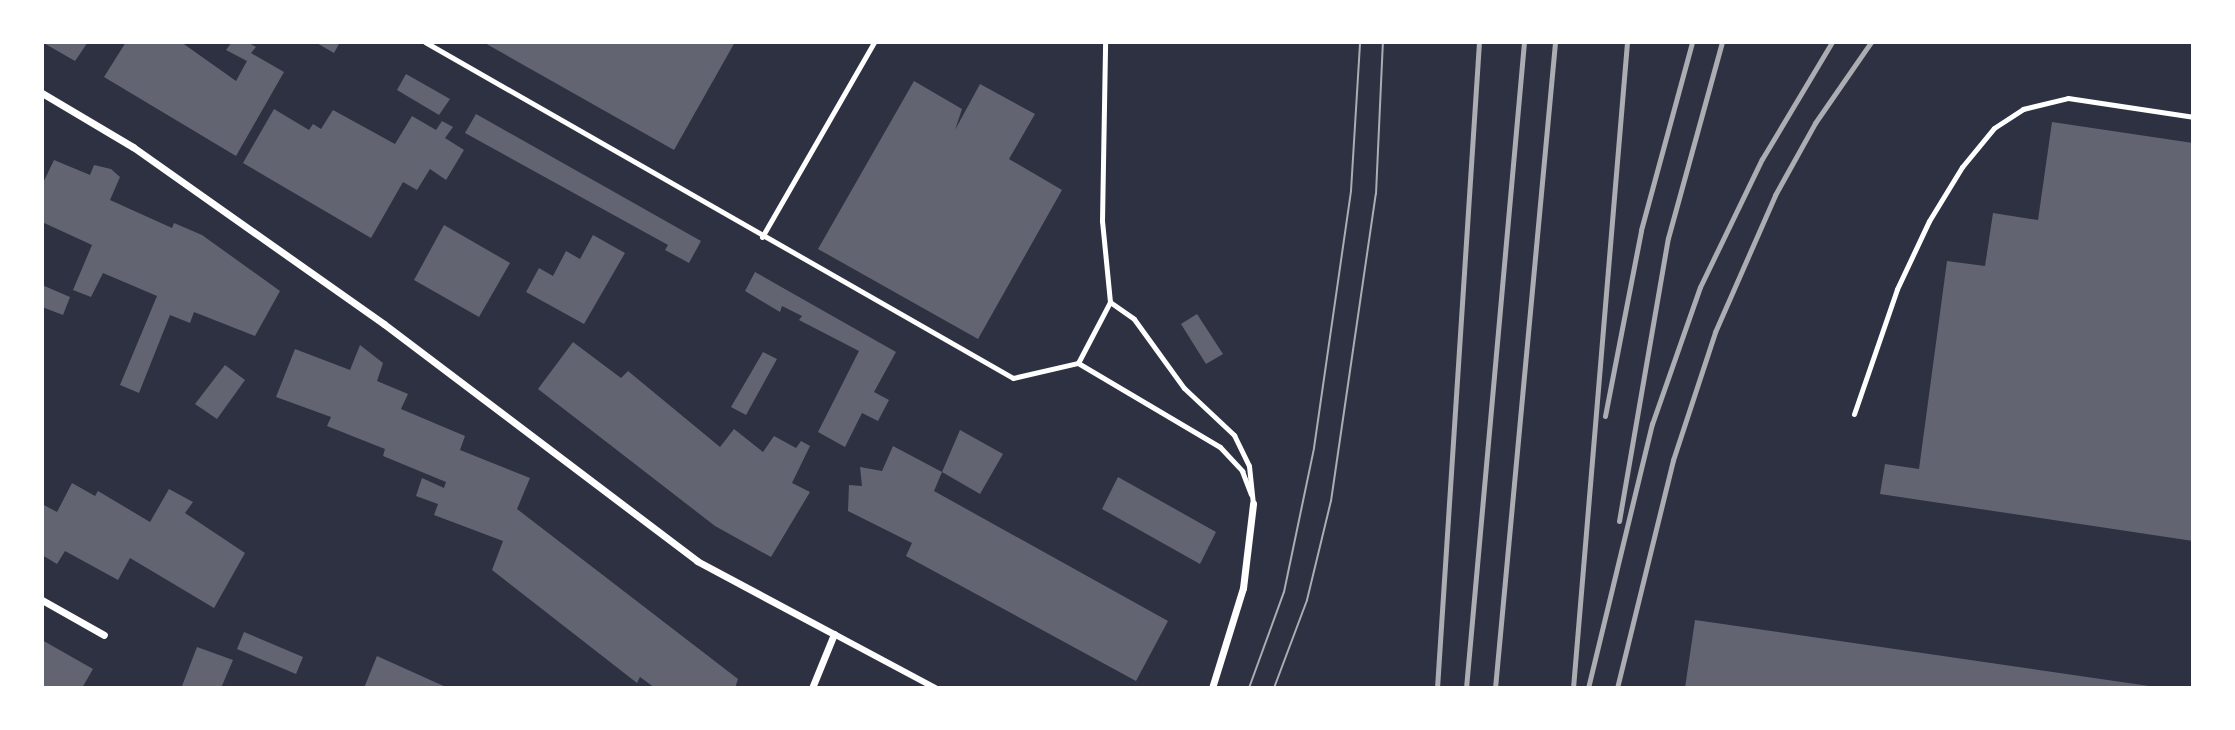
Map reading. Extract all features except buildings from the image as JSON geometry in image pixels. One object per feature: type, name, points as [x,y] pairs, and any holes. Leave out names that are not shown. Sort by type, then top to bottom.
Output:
[{"type":"street","points":[[42,93],[133,147],[384,324],[697,561],[935,688]]},
{"type":"street","points":[[1212,688],[1242,588],[1253,503]]},
{"type":"street","points":[[42,600],[104,635]]},
{"type":"street","points":[[812,688],[834,634]]},
{"type":"lane","points":[[425,42],[762,237],[1013,378],[1078,363],[1220,447],[1242,471],[1253,503]]},
{"type":"lane","points":[[762,237],[874,42]]},
{"type":"lane","points":[[1078,363],[1110,302],[1102,221],[1105,42]]},
{"type":"lane","points":[[1854,414],[1897,289],[1929,221],[1962,167],[1994,128],[2023,109],[2068,98],[2193,117]]},
{"type":"lane","points":[[1110,302],[1134,319],[1184,388],[1234,435],[1249,466],[1253,503]]},
{"type":"tram line","points":[[1249,688],[1284,592],[1314,448],[1351,191],[1360,42]]},
{"type":"tram line","points":[[1274,688],[1307,600],[1331,501],[1376,194],[1383,42]]},
{"type":"railway","points":[[1437,688],[1479,42]]},
{"type":"railway","points":[[1466,688],[1524,42]]},
{"type":"railway","points":[[1495,688],[1555,42]]},
{"type":"railway","points":[[1573,688],[1627,42]]},
{"type":"railway","points":[[1605,416],[1641,230],[1692,42]]},
{"type":"railway","points":[[1619,521],[1668,238],[1722,42]]},
{"type":"railway","points":[[1588,688],[1652,424],[1700,287],[1762,159],[1832,42]]},
{"type":"railway","points":[[1617,688],[1673,460],[1715,332],[1775,195],[1815,123],[1871,42]]}]
